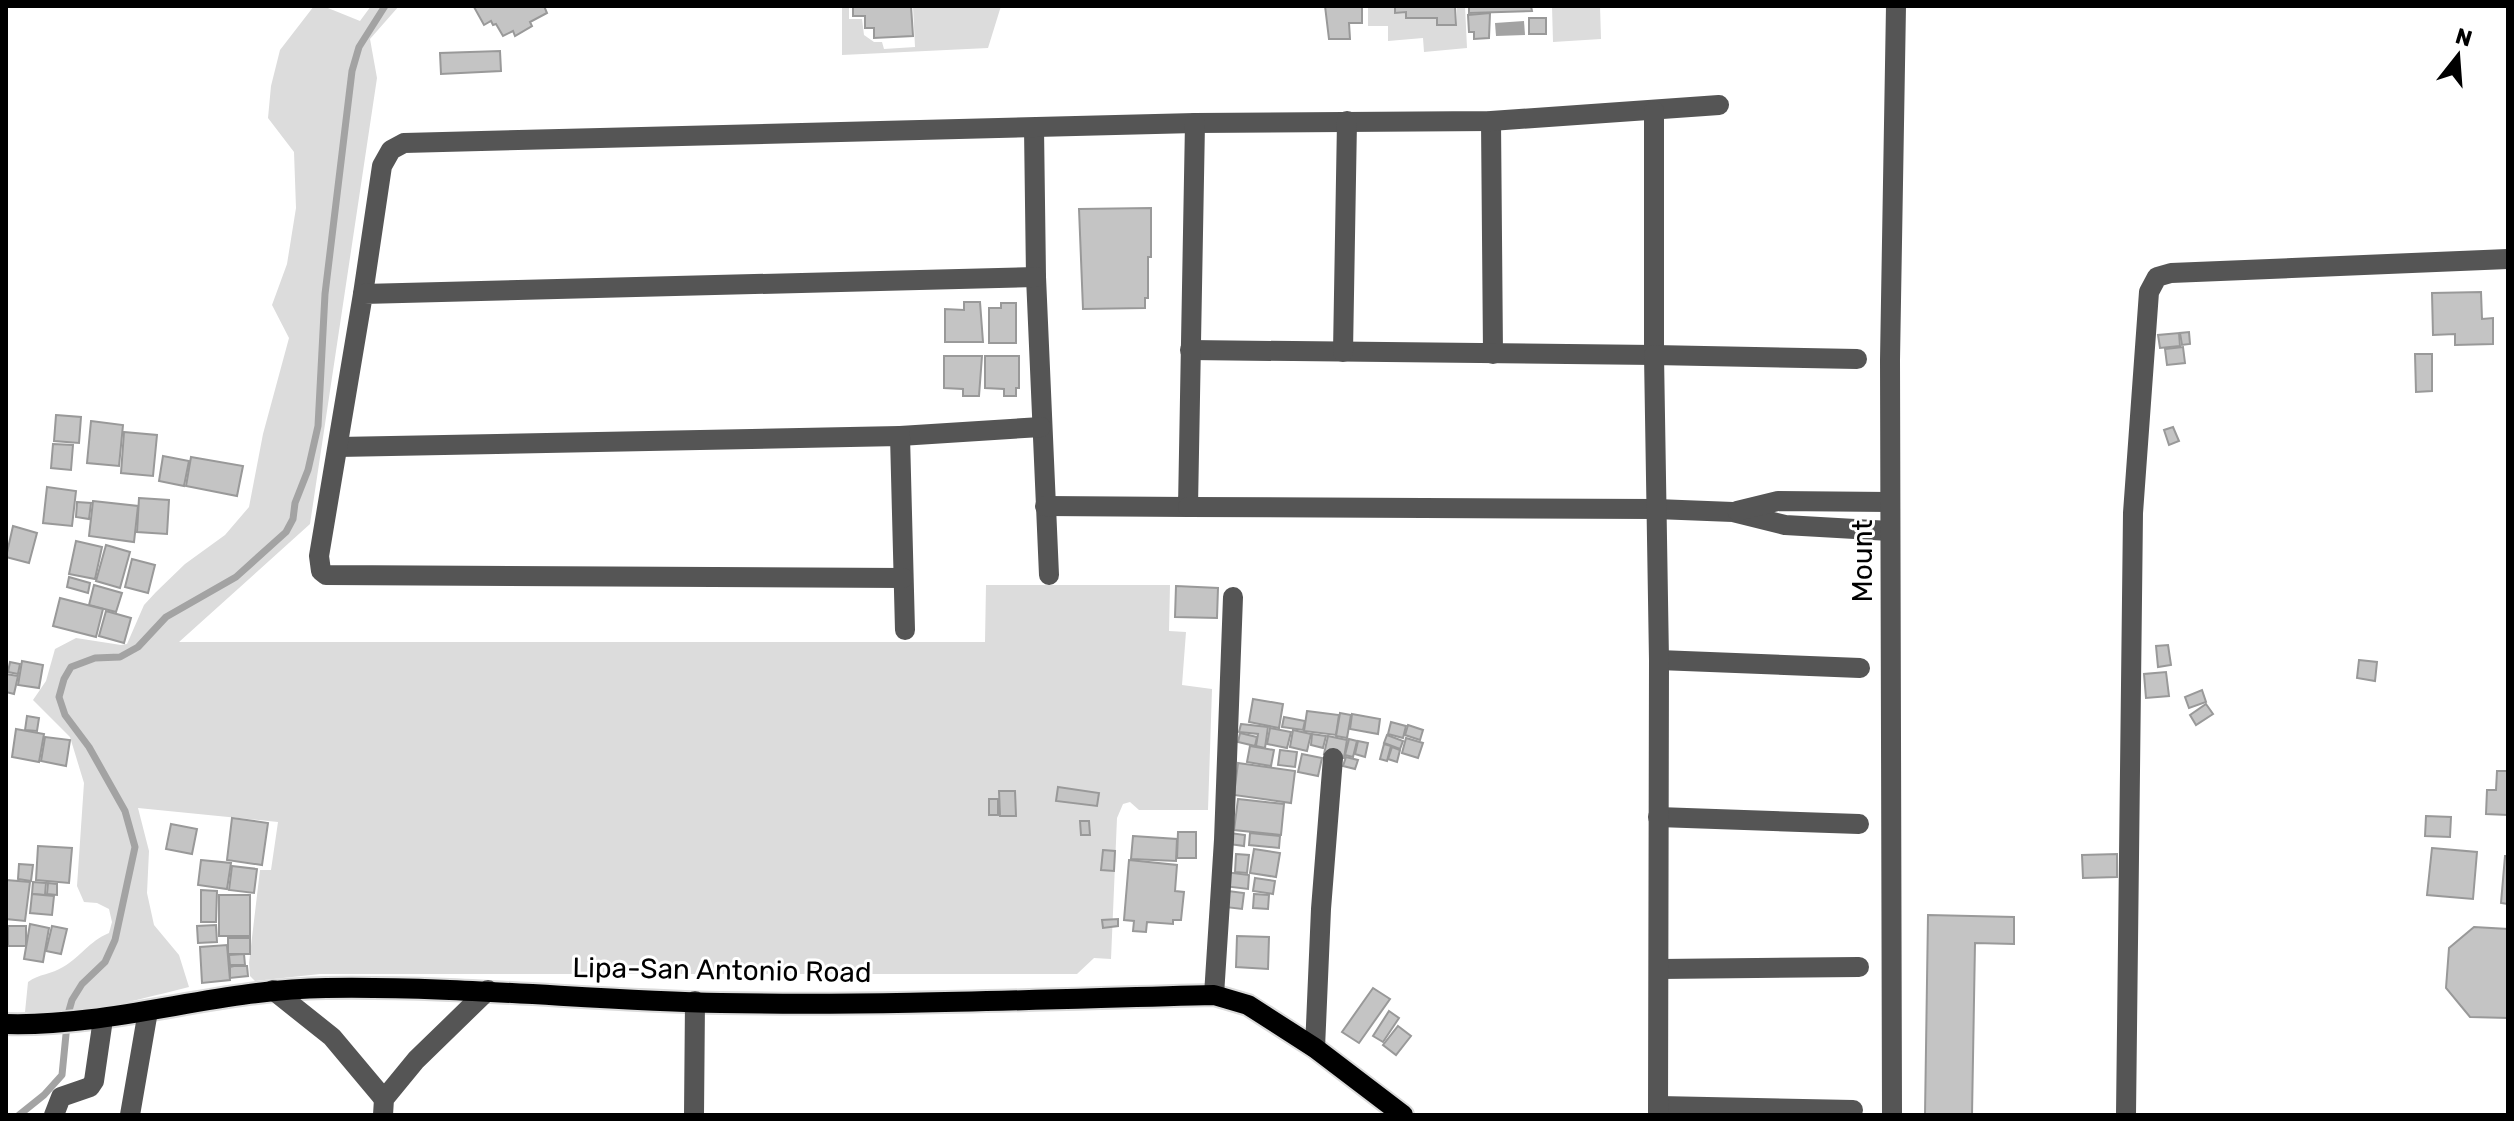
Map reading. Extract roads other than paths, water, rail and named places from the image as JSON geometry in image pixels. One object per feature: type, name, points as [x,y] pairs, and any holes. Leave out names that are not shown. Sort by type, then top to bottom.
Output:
[{"type":"main road","name":"Lipa-San Antonio Road","points":[[6,1024],[99,1019],[273,990],[329,988],[488,990],[695,1001],[925,1002],[1214,995],[1248,1005],[1315,1048],[1403,1115]]},
{"type":"street","name":"Mount","points":[[1892,1115],[1890,309],[1896,6]]},
{"type":"street","points":[[903,578],[326,575],[321,571],[319,556],[382,166],[391,150],[404,143],[1195,123],[1491,121],[1719,105]]},
{"type":"street","points":[[1654,111],[1659,1110],[1853,1110]]},
{"type":"street","points":[[1343,352],[1347,121]]},
{"type":"street","points":[[1491,121],[1493,354]]},
{"type":"street","points":[[1188,507],[1195,123]]},
{"type":"street","points":[[1034,128],[1041,427],[1049,575]]},
{"type":"street","points":[[2126,1115],[2133,513],[2149,292],[2157,277],[2171,273],[2508,259]]},
{"type":"street","points":[[363,294],[1036,277]]},
{"type":"street","points":[[1190,350],[1857,359]]},
{"type":"street","points":[[338,447],[900,436],[1041,427]]},
{"type":"street","points":[[900,436],[905,630]]},
{"type":"street","points":[[1733,512],[1778,501],[1890,502]]},
{"type":"street","points":[[1045,506],[1656,509],[1733,512],[1785,525],[1890,531]]},
{"type":"street","points":[[1214,995],[1224,840],[1233,597]]},
{"type":"street","points":[[1659,660],[1860,668]]},
{"type":"street","points":[[1315,1048],[1321,909],[1333,758]]},
{"type":"street","points":[[1658,817],[1859,824]]},
{"type":"street","points":[[1660,969],[1859,967]]},
{"type":"street","points":[[273,990],[332,1037],[384,1107],[416,1060],[488,990]]},
{"type":"street","points":[[694,1115],[695,1001]]},
{"type":"street","points":[[130,1115],[148,1011]]},
{"type":"street","points":[[54,1115],[61,1097],[90,1087],[94,1081],[99,1019]]},
{"type":"waterway","points":[[19,1115],[62,1075],[72,1000],[82,984],[105,962],[115,940],[135,847],[125,811],[89,747],[65,715],[59,697],[64,679],[71,667],[95,658],[120,657],[138,647],[166,617],[236,577],[286,532],[293,519],[318,426],[325,294],[352,71],[359,47],[385,6]]}]
